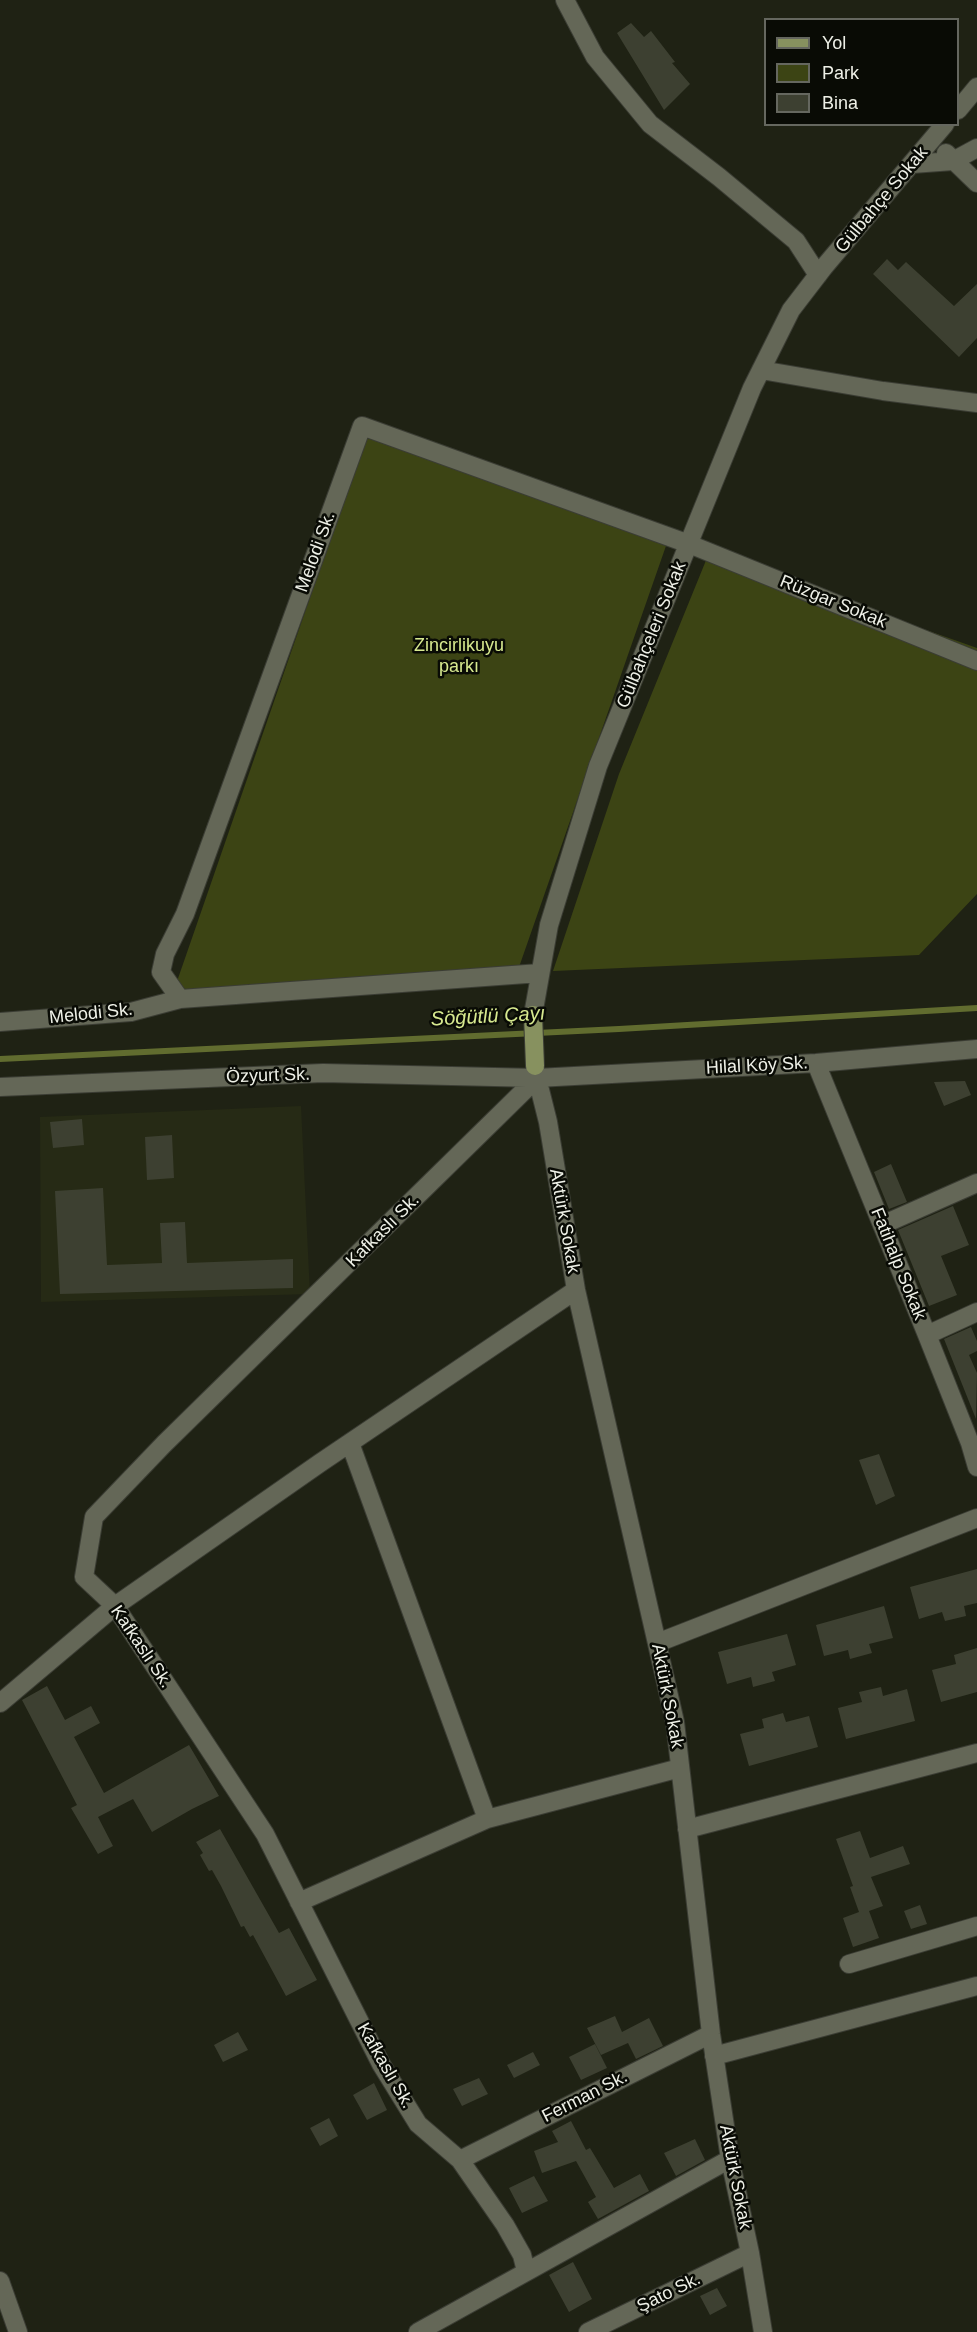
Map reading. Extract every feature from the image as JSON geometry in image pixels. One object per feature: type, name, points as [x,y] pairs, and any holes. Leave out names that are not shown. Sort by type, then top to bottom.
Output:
[{"type":"main road","points":[[534,1015],[536,1072]]},
{"type":"street","points":[[565,0],[595,57],[650,124],[796,241],[818,275]]},
{"type":"street","points":[[959,108],[977,87]]},
{"type":"street","name":"Gülbahçe Sokak","points":[[818,275],[943,126]]},
{"type":"street","points":[[933,139],[977,183]]},
{"type":"street","points":[[912,164],[953,161],[977,148]]},
{"type":"street","name":"Gülbahçeleri Sokak","points":[[534,1015],[549,925],[598,766],[761,370],[791,310],[818,275]]},
{"type":"street","points":[[761,370],[883,391],[977,403]]},
{"type":"street","name":"Melodi Sk.","points":[[180,999],[161,972],[165,954],[185,914],[362,426],[689,544]]},
{"type":"street","name":"Rüzgar Sokak","points":[[689,544],[977,661]]},
{"type":"street","name":"Melodi Sk.","points":[[0,1022],[131,1012],[180,999],[540,973]]},
{"type":"street","name":"Hilal Köy Sk.","points":[[536,1072],[816,1063],[977,1049]]},
{"type":"street","name":"Fatihalp Sokak","points":[[816,1063],[973,1442],[977,1467]]},
{"type":"street","name":"Özyurt Sk.","points":[[0,1087],[323,1073],[536,1072]]},
{"type":"street","name":"Aktürk Sokak","points":[[536,1072],[548,1122],[576,1290],[675,1722],[714,2056],[730,2159],[750,2253],[763,2332]]},
{"type":"street","name":"Kafkaslı Sk.","points":[[526,2271],[522,2255],[505,2225],[460,2160],[418,2124],[381,2064],[265,1834],[115,1606],[84,1577],[94,1517],[536,1072]]},
{"type":"street","points":[[882,1225],[977,1183]]},
{"type":"street","points":[[0,1703],[115,1606],[576,1290]]},
{"type":"street","points":[[927,1335],[977,1312]]},
{"type":"street","points":[[350,1443],[487,1819]]},
{"type":"street","points":[[657,1643],[977,1518]]},
{"type":"street","points":[[687,1829],[977,1753]]},
{"type":"street","points":[[299,1902],[487,1819],[680,1768]]},
{"type":"street","points":[[849,1964],[977,1926]]},
{"type":"street","points":[[714,2056],[977,1986]]},
{"type":"street","name":"Ferman Sk.","points":[[460,2160],[711,2034]]},
{"type":"street","points":[[418,2332],[730,2159]]},
{"type":"street","name":"Şato Sk.","points":[[588,2332],[750,2253]]},
{"type":"street","points":[[0,2281],[18,2332]]},
{"type":"shaded area","points":[[301,1106],[310,1294],[41,1302],[40,1117]]},
{"type":"green space","name":"Zincirlikuyu parkı","points":[[367,433],[667,543],[518,970],[174,990]]},
{"type":"green space","points":[[709,553],[977,648],[977,894],[919,955],[553,971],[619,774]]},
{"type":"building","points":[[631,23],[644,37],[651,31],[675,62],[672,63],[690,84],[664,110],[617,33]]},
{"type":"building","points":[[887,259],[898,270],[906,262],[954,306],[977,284],[977,338],[959,357],[873,274]]},
{"type":"building","points":[[965,1081],[971,1095],[944,1106],[934,1082]]},
{"type":"building","points":[[82,1119],[84,1145],[53,1148],[50,1122]]},
{"type":"building","points":[[172,1135],[174,1178],[147,1180],[145,1137]]},
{"type":"building","points":[[891,1164],[907,1202],[889,1209],[874,1172]]},
{"type":"building","points":[[103,1188],[107,1265],[162,1263],[160,1223],[185,1222],[187,1263],[293,1259],[293,1288],[60,1294],[55,1191]]},
{"type":"building","points":[[953,1206],[969,1245],[941,1256],[957,1295],[929,1306],[898,1230]]},
{"type":"building","points":[[971,1327],[977,1341],[977,1351],[969,1355],[977,1373],[976,1419],[944,1339]]},
{"type":"building","points":[[879,1454],[895,1496],[876,1505],[859,1460]]},
{"type":"building","points":[[977,1569],[977,1603],[964,1606],[966,1616],[945,1621],[942,1612],[919,1619],[910,1587]]},
{"type":"building","points":[[884,1606],[893,1638],[869,1644],[872,1653],[850,1659],[848,1650],[824,1656],[816,1625]]},
{"type":"building","points":[[787,1634],[796,1665],[772,1672],[775,1681],[753,1687],[751,1677],[727,1684],[718,1652]]},
{"type":"building","points":[[977,1648],[977,1692],[941,1702],[932,1670],[956,1664],[954,1655]]},
{"type":"building","points":[[47,1686],[65,1720],[91,1706],[100,1723],[74,1737],[104,1793],[189,1745],[219,1796],[152,1832],[133,1799],[98,1817],[113,1846],[98,1854],[71,1808],[77,1805],[22,1700]]},
{"type":"building","points":[[881,1687],[883,1696],[907,1689],[915,1721],[846,1739],[838,1708],[862,1702],[859,1692]]},
{"type":"building","points":[[783,1713],[786,1722],[809,1716],[818,1747],[749,1766],[740,1734],[764,1728],[762,1719]]},
{"type":"building","points":[[220,1829],[279,1933],[289,1928],[317,1980],[286,1996],[253,1935],[250,1937],[244,1926],[241,1927],[212,1870],[209,1871],[200,1855],[203,1853],[196,1842]]},
{"type":"building","points":[[860,1831],[870,1858],[903,1846],[910,1864],[871,1877],[883,1906],[869,1911],[879,1938],[853,1947],[843,1918],[859,1912],[850,1887],[853,1886],[836,1839]]},
{"type":"building","points":[[920,1905],[927,1924],[911,1929],[904,1911]]},
{"type":"building","points":[[615,2016],[622,2032],[649,2018],[663,2046],[636,2059],[628,2043],[601,2055],[587,2028]]},
{"type":"building","points":[[238,2032],[248,2050],[223,2062],[214,2045]]},
{"type":"building","points":[[595,2044],[607,2068],[581,2080],[569,2057]]},
{"type":"building","points":[[533,2052],[540,2065],[514,2078],[507,2065]]},
{"type":"building","points":[[479,2078],[488,2094],[462,2106],[453,2089]]},
{"type":"building","points":[[374,2083],[387,2110],[367,2120],[353,2095]]},
{"type":"building","points":[[329,2118],[338,2136],[320,2146],[310,2128]]},
{"type":"building","points":[[571,2121],[586,2150],[590,2148],[614,2188],[640,2174],[649,2191],[598,2219],[588,2202],[596,2197],[576,2161],[542,2173],[534,2151],[558,2142],[552,2131]]},
{"type":"building","points":[[695,2139],[705,2160],[676,2176],[664,2153]]},
{"type":"building","points":[[534,2176],[548,2201],[522,2213],[509,2188]]},
{"type":"building","points":[[573,2262],[592,2299],[569,2312],[549,2275]]},
{"type":"building","points":[[717,2288],[727,2306],[710,2315],[700,2296]]},
{"type":"waterway","name":"Söğütlü Çayı","points":[[0,1059],[619,1029],[977,1008]]}]
